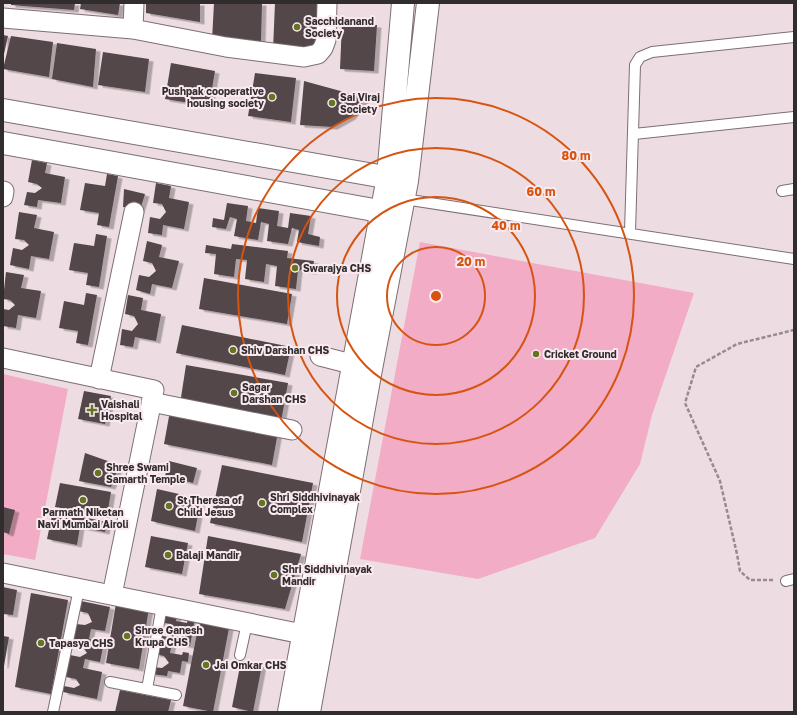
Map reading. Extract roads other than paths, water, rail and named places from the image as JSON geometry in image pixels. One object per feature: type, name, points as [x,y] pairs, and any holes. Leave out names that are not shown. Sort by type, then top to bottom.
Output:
[{"type":"street","points":[[133,29],[134,3]]},
{"type":"street","points":[[3,18],[133,29],[226,47],[304,57],[318,54],[323,48],[326,40],[326,3]]},
{"type":"street","points":[[396,196],[403,3]]},
{"type":"street","points":[[309,712],[313,636],[361,367],[396,196],[428,3]]},
{"type":"street","points":[[3,110],[396,196]]},
{"type":"street","points":[[3,143],[396,196]]},
{"type":"street","points":[[99,379],[134,212]]},
{"type":"street","points":[[320,356],[361,367]]},
{"type":"street","points":[[3,358],[154,390],[112,595]]},
{"type":"street","points":[[151,402],[292,430]]},
{"type":"street","points":[[3,573],[313,636]]},
{"type":"street","points":[[289,712],[313,636]]},
{"type":"lane","points":[[630,232],[634,134],[634,65],[640,57],[652,52],[794,37]]},
{"type":"lane","points":[[634,134],[794,117]]},
{"type":"lane","points":[[782,190],[794,189]]},
{"type":"lane","points":[[396,196],[794,259]]},
{"type":"lane","points":[[52,712],[79,589]]},
{"type":"lane","points":[[146,689],[162,606]]},
{"type":"lane","points":[[240,655],[247,623]]},
{"type":"lane","points":[[110,682],[176,695]]},
{"type":"place","name":"Sacchidanand Society","points":[[297,27]]},
{"type":"place","name":"Pushpak cooperative housing society","points":[[272,97]]},
{"type":"place","name":"Sai Viraj Society","points":[[332,103]]},
{"type":"place","name":"Swarajya CHS","points":[[295,268]]},
{"type":"place","name":"Shiv Darshan CHS","points":[[233,350]]},
{"type":"place","name":"Cricket Ground","points":[[536,354]]},
{"type":"place","name":"Sagar Darshan CHS","points":[[234,393]]},
{"type":"place","name":"Vaishali Hospital","points":[[92,410]]},
{"type":"place","name":"Shree Swami Samarth Temple","points":[[98,473]]},
{"type":"place","name":"Parmath Niketan Navi Mumbai Airoli","points":[[83,500]]},
{"type":"place","name":"Shri Siddhivinayak Complex","points":[[262,503]]},
{"type":"place","name":"St Theresa of Child Jesus","points":[[169,506]]},
{"type":"place","name":"Balaji Mandir","points":[[168,555]]},
{"type":"place","name":"Shri Siddhivinayak Mandir","points":[[274,575]]},
{"type":"place","name":"Shree Ganesh Krupa CHS","points":[[127,636]]},
{"type":"place","name":"Tapasya CHS","points":[[41,643]]},
{"type":"place","name":"Jai Omkar CHS","points":[[206,665]]}]
